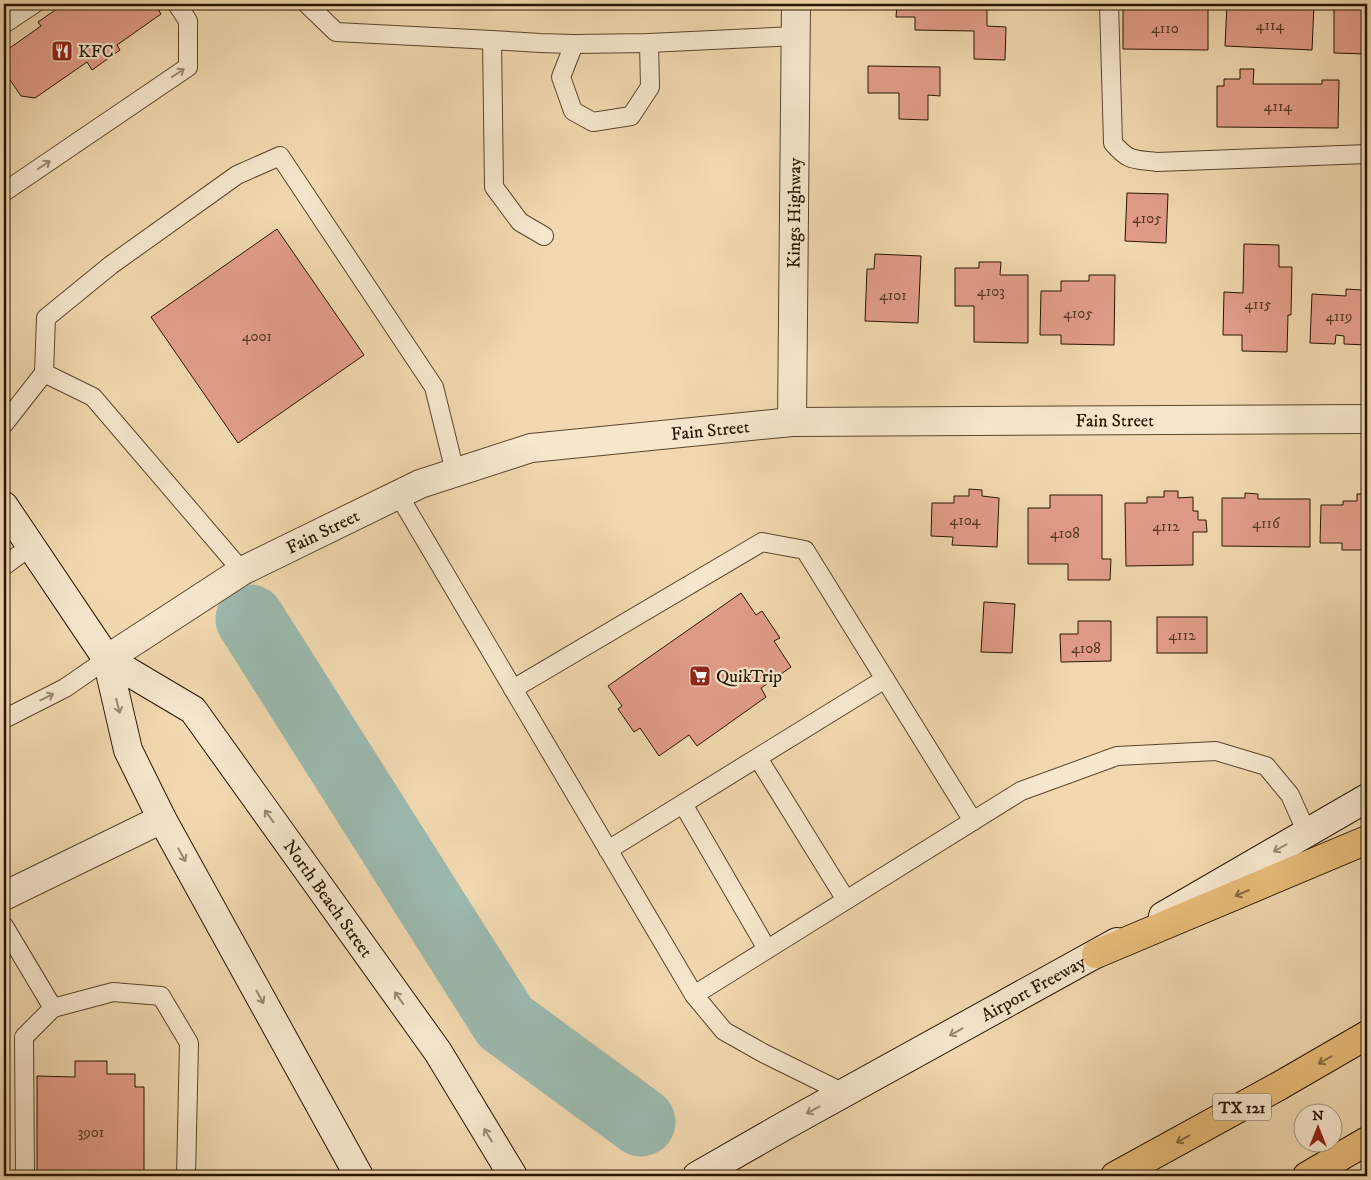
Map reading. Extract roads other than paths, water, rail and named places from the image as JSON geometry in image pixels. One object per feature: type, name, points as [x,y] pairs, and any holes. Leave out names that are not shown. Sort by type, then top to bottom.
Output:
[{"type":"highway","points":[[1096,954],[1367,840]]},
{"type":"highway","name":"TX 121","points":[[1115,1176],[1279,1086],[1367,1035]]},
{"type":"highway","points":[[1307,1176],[1367,1141]]},
{"type":"main road","name":"Kings Highway","points":[[792,422],[796,4]]},
{"type":"main road","name":"Fain Street","points":[[106,659],[242,571],[420,484],[531,448],[792,422],[1367,419]]},
{"type":"main road","name":"North Beach Street","points":[[4,506],[106,659],[128,750],[162,819],[359,1176]]},
{"type":"main road","name":"North Beach Street","points":[[106,659],[193,710],[438,1052],[513,1176]]},
{"type":"main road","name":"Airport Freeway","points":[[697,1176],[1096,954],[1367,798]]},
{"type":"main road","points":[[4,896],[162,819]]},
{"type":"main road","points":[[734,1176],[786,1125]]},
{"type":"main road","points":[[336,1176],[342,1146]]},
{"type":"lane","points":[[4,24],[34,4]]},
{"type":"lane","points":[[4,192],[188,67],[188,21],[177,4]]},
{"type":"lane","points":[[307,4],[336,32],[574,44],[649,43],[796,36]]},
{"type":"lane","points":[[1109,4],[1113,143],[1130,159],[1157,162],[1367,154]]},
{"type":"lane","points":[[492,40],[494,186],[520,222],[544,236]]},
{"type":"lane","points":[[574,44],[561,77],[573,111],[593,122],[631,116],[650,87],[649,43]]},
{"type":"lane","points":[[4,424],[44,373],[46,318],[111,265],[237,174],[280,156],[434,386],[455,472]]},
{"type":"lane","points":[[44,373],[93,397],[242,571]]},
{"type":"lane","points":[[398,494],[694,995],[724,1031],[763,1053],[844,1093]]},
{"type":"lane","points":[[513,689],[762,542],[805,550],[973,821]]},
{"type":"lane","points":[[4,566],[31,546]]},
{"type":"lane","points":[[4,719],[65,688],[106,659]]},
{"type":"lane","points":[[608,850],[885,679]]},
{"type":"lane","points":[[694,995],[1021,791],[1116,756],[1216,751],[1266,766],[1290,795],[1307,833]]},
{"type":"lane","points":[[758,758],[846,900]]},
{"type":"lane","points":[[683,804],[768,949]]},
{"type":"lane","points":[[4,926],[53,1008]]},
{"type":"lane","points":[[25,1176],[24,1037],[53,1008],[114,992],[161,996],[189,1043],[186,1176]]},
{"type":"waterway","points":[[250,619],[505,1022],[641,1122]]},
{"type":"place","name":"KFC","points":[[62,51]]},
{"type":"place","name":"QuikTrip","points":[[700,676]]}]
